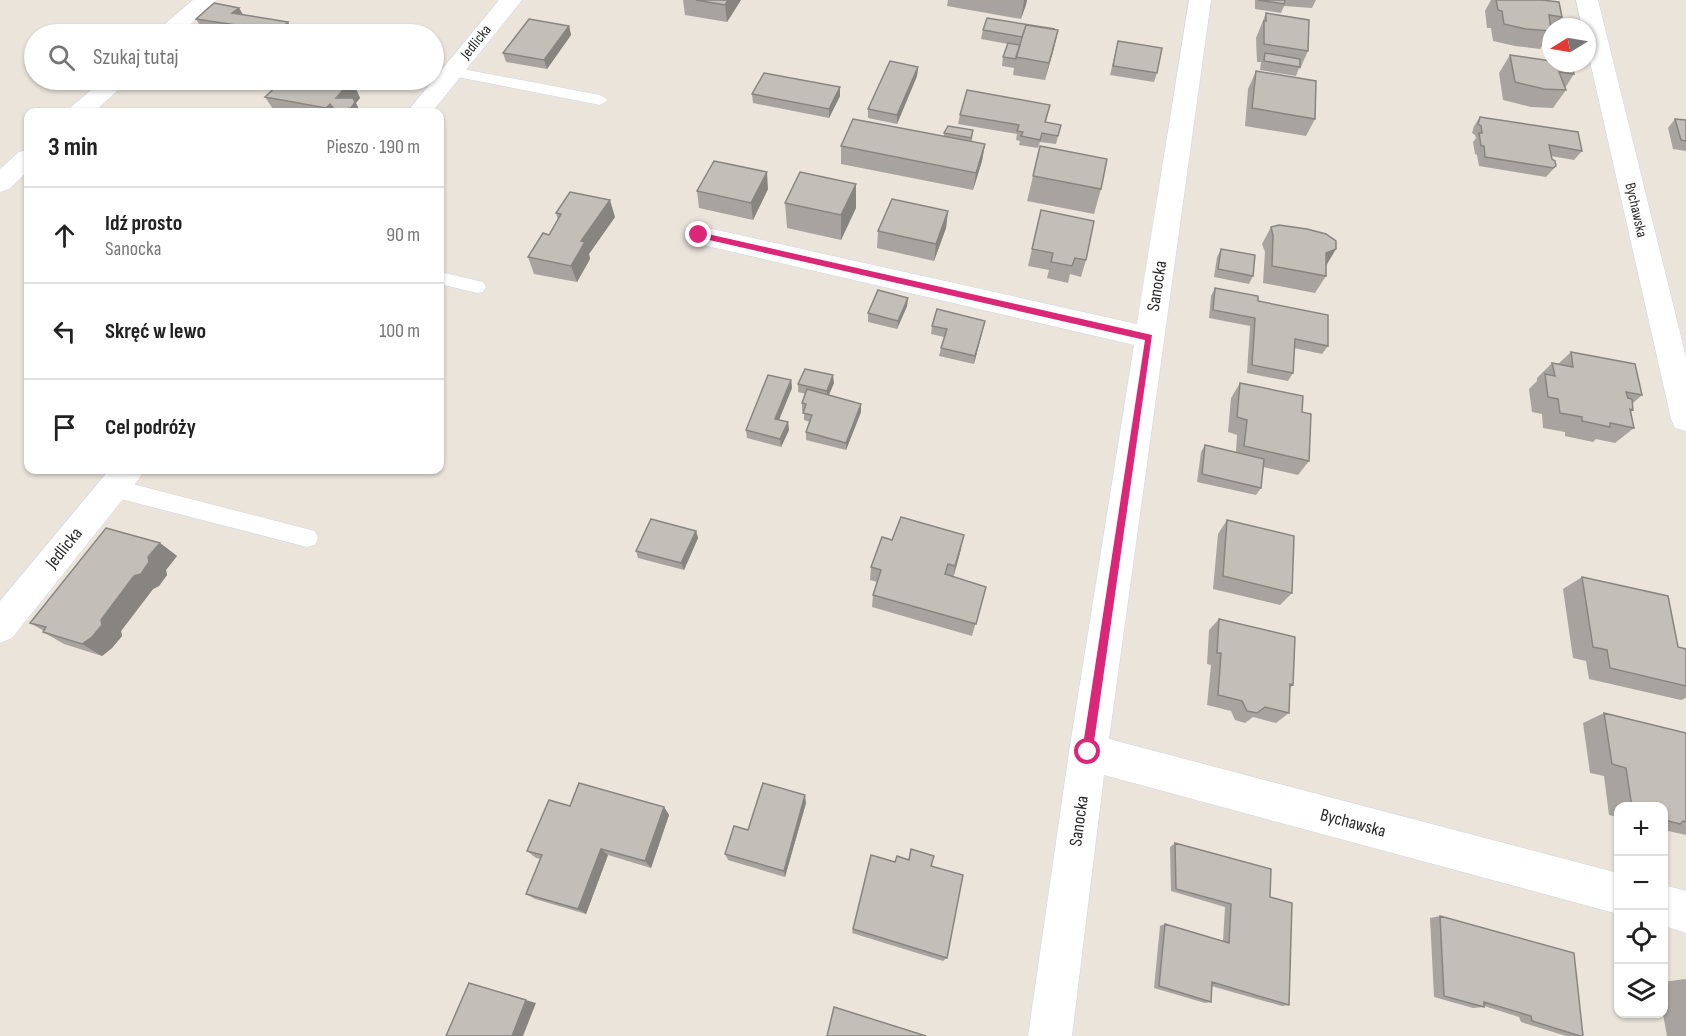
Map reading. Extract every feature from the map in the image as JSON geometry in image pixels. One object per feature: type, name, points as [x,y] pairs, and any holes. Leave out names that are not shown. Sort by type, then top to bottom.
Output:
[{"type":"street","points":[[178,24],[206,0]]},
{"type":"street","name":"Jedlicka","points":[[444,82],[511,0]]},
{"type":"street","name":"Sanocka","points":[[1050,1036],[1088,752],[1200,0]]},
{"type":"street","name":"Bychawska","points":[[1587,0],[1686,419]]},
{"type":"street","points":[[85,108],[105,90]]},
{"type":"street","name":"Jedlicka","points":[[422,108],[437,90]]},
{"type":"street","points":[[0,183],[24,162]]},
{"type":"street","points":[[699,235],[1149,338]]},
{"type":"street","name":"Jedlicka","points":[[0,627],[121,479]]},
{"type":"street","name":"Bychawska","points":[[1088,752],[1614,893]]},
{"type":"street","points":[[1668,907],[1686,912]]},
{"type":"lane","points":[[452,72],[600,100]]},
{"type":"lane","points":[[444,279],[477,287]]},
{"type":"lane","points":[[121,479],[308,538]]},
{"type":"building","points":[[696,0],[728,0],[725,5]]},
{"type":"building","points":[[1258,0],[1285,0],[1284,4]]},
{"type":"building","points":[[1496,0],[1542,0],[1559,2],[1562,17],[1549,15],[1549,18],[1542,18],[1542,30],[1526,29],[1504,24],[1502,11],[1498,10]]},
{"type":"building","points":[[214,3],[239,8],[232,13],[288,22],[286,24],[229,24],[196,19]]},
{"type":"building","points":[[1266,13],[1309,20],[1308,51],[1264,44]]},
{"type":"building","points":[[987,18],[1055,29],[1026,25],[1022,37],[983,30]]},
{"type":"building","points":[[529,19],[569,26],[544,60],[503,53]]},
{"type":"building","points":[[1026,25],[1058,30],[1049,63],[1016,57]]},
{"type":"building","points":[[1118,41],[1162,48],[1157,73],[1113,66]]},
{"type":"building","points":[[1008,43],[1020,45],[1016,59],[1003,57]]},
{"type":"building","points":[[1265,53],[1300,59],[1300,67],[1264,61]]},
{"type":"building","points":[[1510,55],[1542,60],[1542,72],[1559,72],[1566,90],[1544,89],[1515,82]]},
{"type":"building","points":[[890,61],[918,67],[897,115],[868,109]]},
{"type":"building","points":[[1256,71],[1316,81],[1315,119],[1252,108]]},
{"type":"building","points":[[764,73],[840,87],[829,109],[752,94]]},
{"type":"building","points":[[272,90],[343,90],[336,98],[353,98],[355,102],[351,108],[333,108],[330,104],[326,108],[265,97]]},
{"type":"building","points":[[967,90],[1050,105],[1045,122],[1061,125],[1058,136],[1042,133],[1040,140],[1021,136],[1023,132],[1017,131],[1019,125],[960,115]]},
{"type":"building","points":[[1480,117],[1578,132],[1582,151],[1549,145],[1556,166],[1553,168],[1485,157],[1479,133],[1482,133],[1481,126],[1478,124]]},
{"type":"building","points":[[853,119],[985,144],[976,173],[841,146]]},
{"type":"building","points":[[1675,119],[1686,120],[1686,141],[1681,140]]},
{"type":"building","points":[[948,126],[973,130],[971,138],[944,133]]},
{"type":"building","points":[[1040,146],[1107,159],[1101,189],[1033,176]]},
{"type":"building","points":[[714,161],[767,172],[751,203],[697,191]]},
{"type":"building","points":[[800,172],[856,184],[841,215],[785,203]]},
{"type":"building","points":[[570,192],[610,200],[581,241],[585,242],[571,266],[528,257],[543,233],[549,235],[561,214],[556,213]]},
{"type":"building","points":[[892,199],[948,211],[936,244],[878,231]]},
{"type":"building","points":[[1041,210],[1094,221],[1086,260],[1075,258],[1072,266],[1051,262],[1053,253],[1032,249]]},
{"type":"building","points":[[1279,225],[1326,234],[1336,241],[1336,249],[1326,253],[1326,276],[1272,266],[1271,227]]},
{"type":"building","points":[[1221,249],[1255,255],[1253,276],[1218,269]]},
{"type":"building","points":[[1215,288],[1258,296],[1258,301],[1328,315],[1328,346],[1295,339],[1293,373],[1252,365],[1255,318],[1213,310]]},
{"type":"building","points":[[878,290],[908,298],[898,321],[868,313]]},
{"type":"building","points":[[937,309],[985,321],[975,356],[941,348],[947,329],[932,326]]},
{"type":"building","points":[[1571,352],[1635,364],[1642,395],[1626,392],[1628,398],[1632,399],[1633,410],[1630,409],[1634,428],[1610,423],[1610,427],[1582,421],[1582,417],[1560,413],[1558,399],[1548,397],[1545,374],[1555,376],[1552,363],[1573,367]]},
{"type":"building","points":[[805,369],[833,375],[827,391],[798,384]]},
{"type":"building","points":[[768,375],[791,380],[775,419],[788,422],[780,439],[746,430]]},
{"type":"building","points":[[1240,383],[1303,396],[1302,412],[1311,414],[1309,461],[1244,446],[1247,420],[1237,417]]},
{"type":"building","points":[[807,389],[861,404],[846,443],[806,432],[812,415],[803,413],[806,404],[802,403]]},
{"type":"building","points":[[1205,445],[1264,459],[1261,488],[1202,474]]},
{"type":"building","points":[[901,517],[964,535],[955,566],[948,564],[945,574],[986,587],[976,624],[873,595],[881,570],[871,567],[882,537],[892,540]]},
{"type":"building","points":[[651,519],[696,531],[681,563],[636,551]]},
{"type":"building","points":[[1227,520],[1294,536],[1292,593],[1223,576]]},
{"type":"building","points":[[106,528],[160,543],[148,557],[149,562],[141,574],[134,576],[101,620],[102,625],[92,637],[82,644],[43,632],[46,627],[30,623]]},
{"type":"building","points":[[1582,577],[1668,596],[1678,647],[1686,649],[1686,686],[1610,668],[1607,650],[1593,647]]},
{"type":"building","points":[[1219,619],[1295,637],[1289,713],[1265,707],[1257,713],[1247,711],[1242,701],[1218,695],[1221,653],[1217,653]]},
{"type":"building","points":[[1604,713],[1686,733],[1686,822],[1683,821],[1680,824],[1668,821],[1668,802],[1631,802],[1626,768],[1612,764]]},
{"type":"building","points":[[579,783],[664,807],[645,861],[601,849],[578,909],[526,894],[542,855],[527,851],[549,800],[570,806]]},
{"type":"building","points":[[763,783],[805,795],[784,871],[725,854],[734,826],[748,830]]},
{"type":"building","points":[[1175,843],[1271,869],[1270,897],[1292,903],[1289,1005],[1212,982],[1211,1002],[1159,986],[1165,924],[1229,943],[1231,904],[1176,889]]},
{"type":"building","points":[[911,849],[934,856],[931,866],[963,875],[947,958],[853,929],[871,855],[895,862],[897,856],[909,860]]},
{"type":"building","points":[[1440,916],[1574,953],[1583,1036],[1532,1021],[1531,1016],[1484,1002],[1484,1007],[1444,996]]},
{"type":"building","points":[[469,983],[526,1000],[512,1036],[446,1036]]},
{"type":"building","points":[[834,1007],[926,1036],[827,1036]]},
{"type":"route","points":[[699,235],[1149,338],[1088,752]]}]
